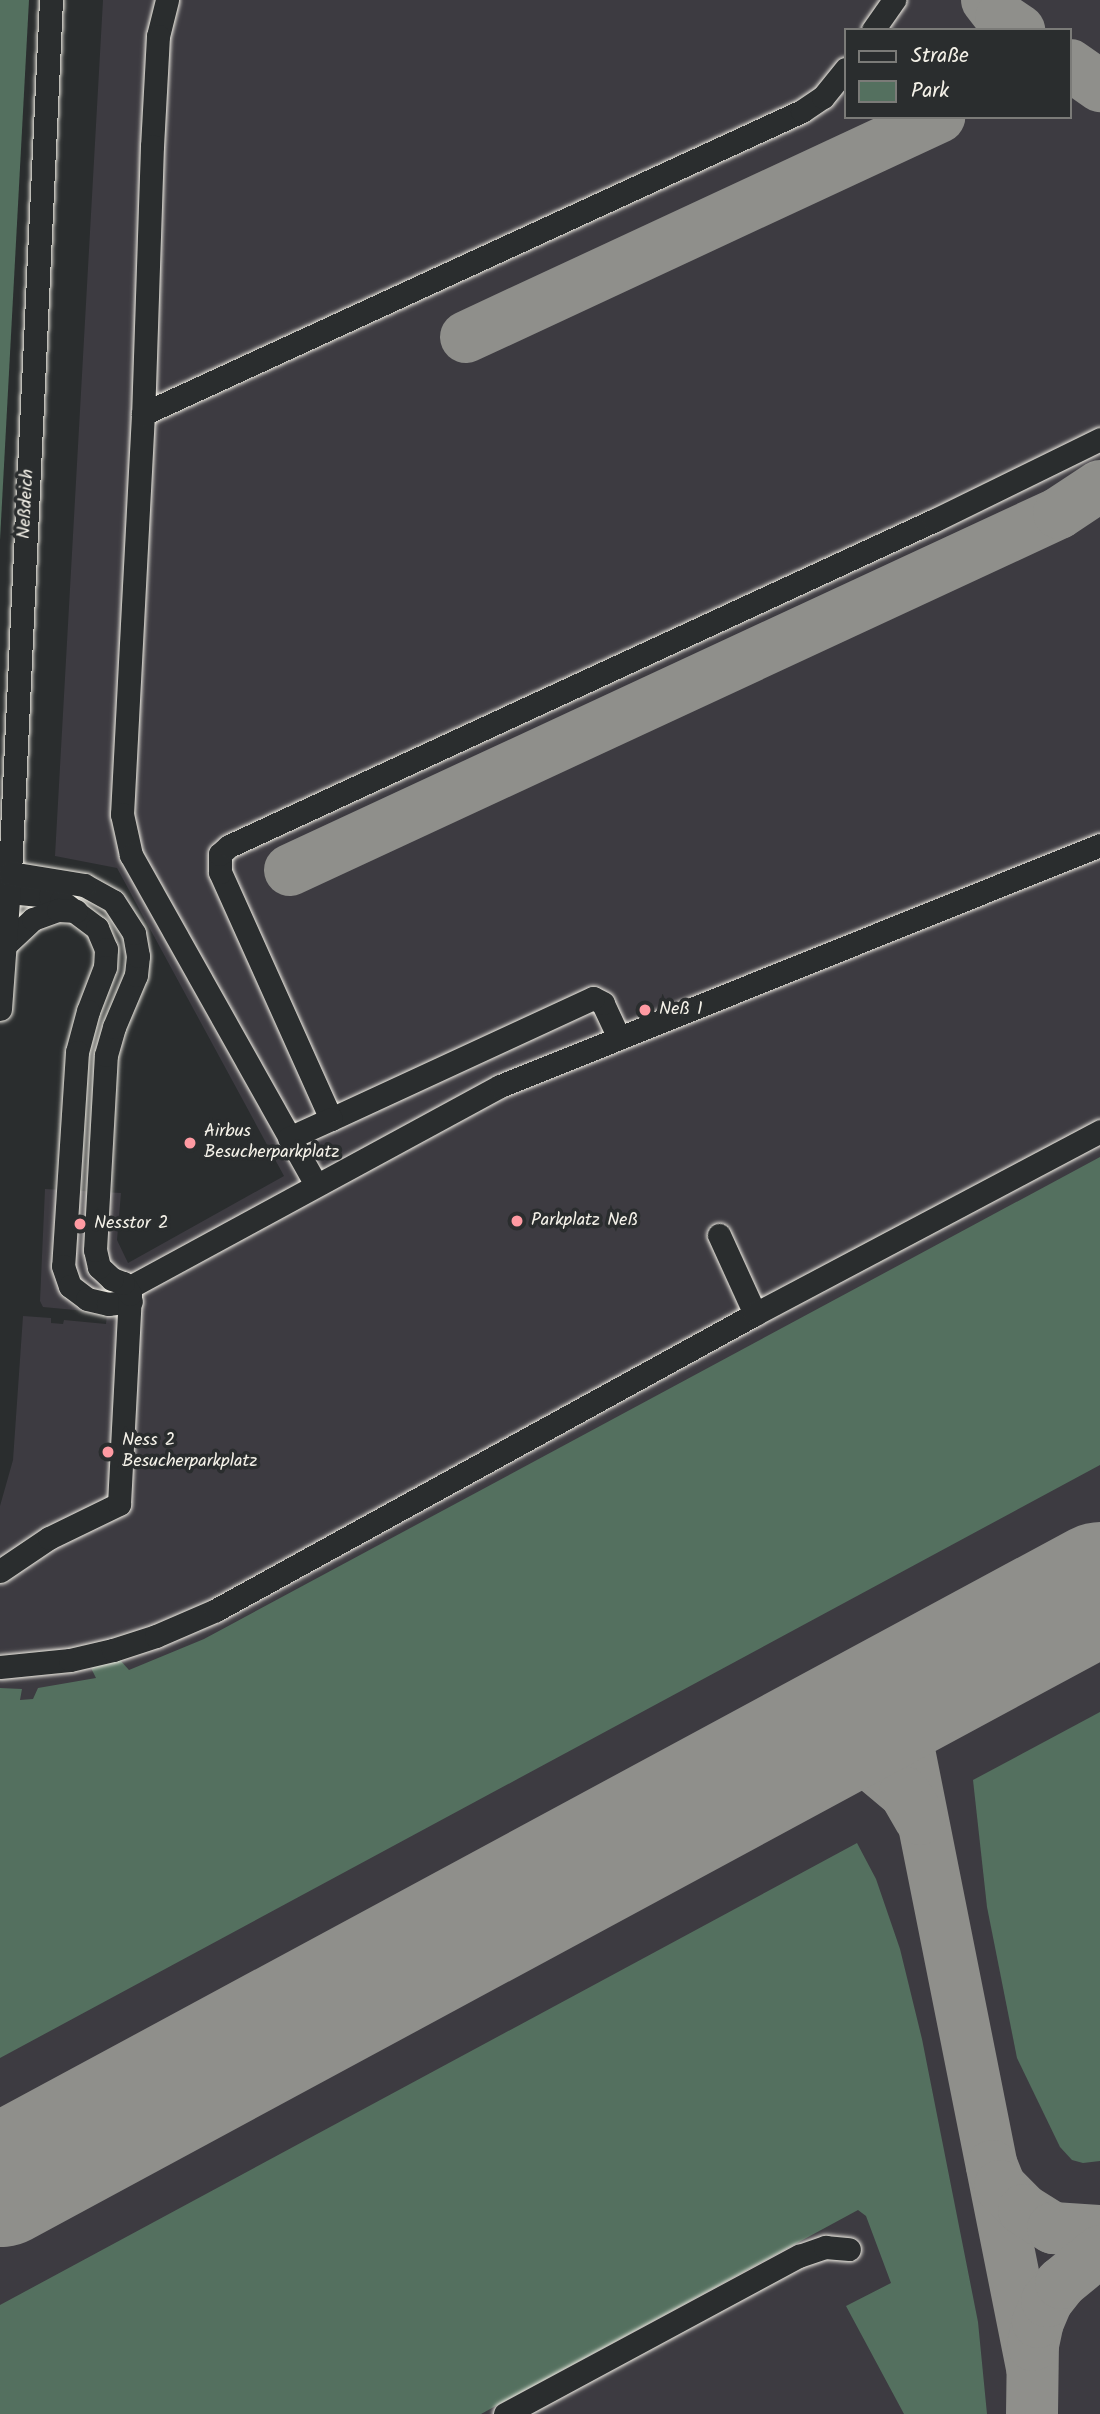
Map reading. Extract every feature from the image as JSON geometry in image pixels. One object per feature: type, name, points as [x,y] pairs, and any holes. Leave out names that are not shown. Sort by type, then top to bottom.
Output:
[{"type":"street","name":"Neßdeich","points":[[0,1009],[9,883],[51,0]]},
{"type":"street","points":[[166,0],[158,36],[152,146],[144,414],[123,795],[126,839],[131,855],[316,1185]]},
{"type":"street","points":[[874,28],[894,0]]},
{"type":"street","points":[[144,414],[802,111],[823,97],[844,71]]},
{"type":"street","points":[[331,1119],[220,872],[218,860],[224,850],[935,520],[1100,439]]},
{"type":"street","points":[[9,883],[50,897],[76,911],[97,928],[107,957],[77,1052],[63,1266],[65,1277],[77,1293],[108,1304],[130,1294],[316,1185],[500,1086],[1100,845]]},
{"type":"street","points":[[9,883],[84,885],[113,901],[134,933],[138,956],[136,975],[114,1027],[106,1055],[96,1259],[104,1274],[130,1294]]},
{"type":"street","points":[[5,946],[33,919],[58,910],[76,911]]},
{"type":"street","points":[[289,1138],[593,998],[603,1003],[619,1038]]},
{"type":"street","points":[[0,1667],[70,1660],[113,1650],[156,1636],[216,1610],[755,1314],[1100,1131]]},
{"type":"street","points":[[719,1235],[755,1314]]},
{"type":"street","points":[[0,1571],[49,1538],[119,1504],[130,1294]]},
{"type":"street","points":[[505,2414],[799,2256],[825,2247],[849,2249]]},
{"type":"shaded area","points":[[103,0],[1100,0],[1100,2414],[0,2414],[0,1506],[13,1460],[23,1316],[51,1318],[51,1323],[63,1324],[64,1320],[106,1324],[107,1313],[43,1307],[40,1301],[45,1189],[121,1193],[117,1240],[128,1263],[284,1176],[117,868],[55,856]]},
{"type":"green space","points":[[0,0],[29,0],[0,540]]},
{"type":"green space","points":[[1100,1157],[1100,1465],[0,2058],[0,1688],[22,1689],[20,1700],[33,1699],[38,1688],[96,1678],[91,1668],[120,1660],[129,1670],[204,1639]]},
{"type":"green space","points":[[1100,1712],[1100,2161],[1083,2163],[1072,2160],[1060,2147],[1017,2058],[987,1907],[973,1780]]},
{"type":"green space","points":[[857,1843],[876,1879],[900,1949],[922,2039],[978,2322],[987,2414],[904,2414],[846,2306],[891,2283],[866,2216],[858,2210],[481,2414],[0,2414],[0,2305]]},
{"type":"taxiway","points":[[987,0],[1001,18],[1016,28]]},
{"type":"taxiway","points":[[1072,66],[1100,86]]},
{"type":"taxiway","points":[[466,337],[935,119]]},
{"type":"taxiway","points":[[290,870],[1059,513],[1100,486]]},
{"type":"taxiway","points":[[930,1679],[913,1692],[909,1699],[905,1730],[1032,2368]]},
{"type":"taxiway","points":[[793,1753],[852,1758],[874,1767],[905,1793],[920,1819]]},
{"type":"taxiway","points":[[992,2166],[1000,2186],[1024,2210],[1053,2228],[1100,2231]]},
{"type":"taxiway","points":[[1032,2414],[1033,2345],[1038,2322],[1047,2301],[1061,2283],[1100,2251]]},
{"type":"runway","points":[[0,2181],[1100,1587]]},
{"type":"place","name":"Neß 1","points":[[645,1010]]},
{"type":"place","name":"Airbus Besucherparkplatz","points":[[190,1143]]},
{"type":"place","name":"Parkplatz Neß","points":[[517,1221]]},
{"type":"place","name":"Nesstor 2","points":[[80,1224]]},
{"type":"place","name":"Ness 2 Besucherparkplatz","points":[[108,1452]]}]
